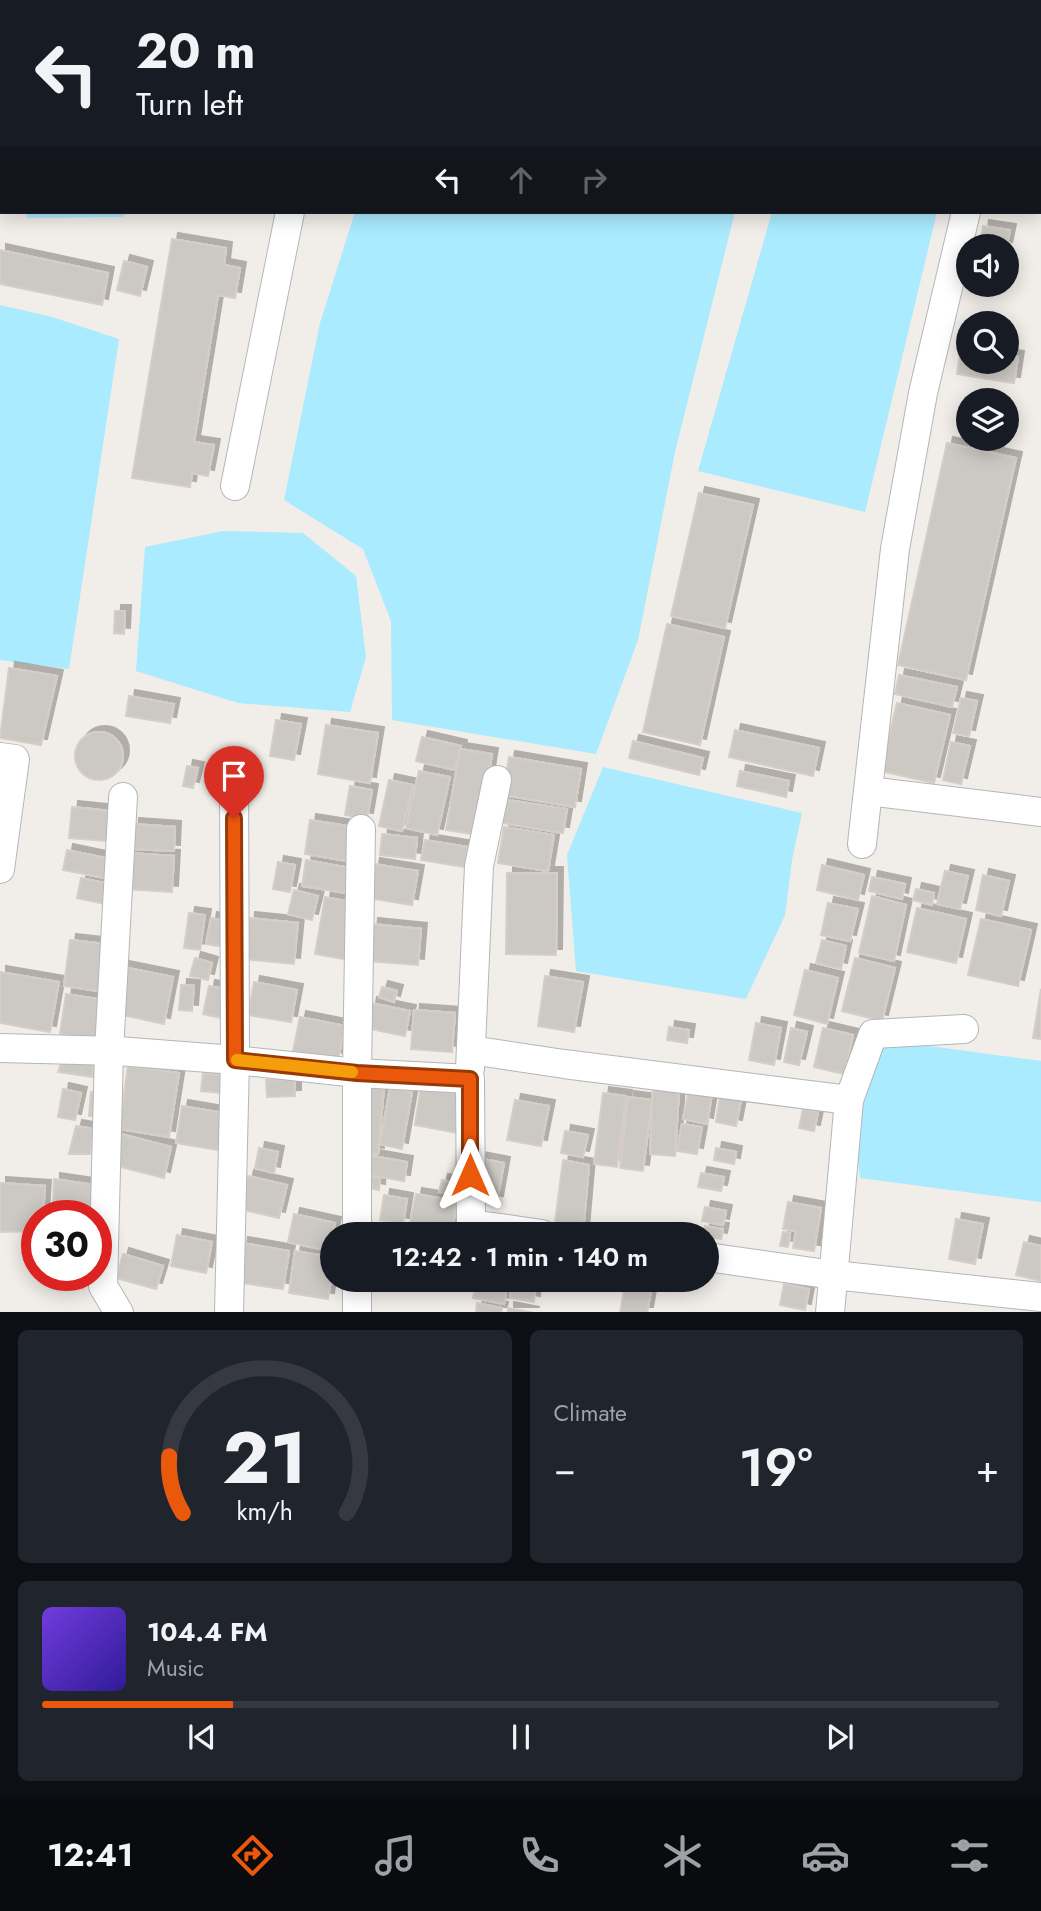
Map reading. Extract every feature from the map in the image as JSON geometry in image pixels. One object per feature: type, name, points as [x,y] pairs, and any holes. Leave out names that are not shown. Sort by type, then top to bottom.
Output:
[{"type":"street","points":[[235,486],[290,214]]},
{"type":"street","points":[[862,844],[895,549],[923,393],[966,214]]},
{"type":"street","points":[[0,757],[15,759],[0,869]]},
{"type":"street","points":[[229,1312],[235,1060],[234,764]]},
{"type":"street","points":[[471,1222],[470,1079],[479,866],[497,780]]},
{"type":"street","points":[[868,791],[1041,812]]},
{"type":"street","points":[[119,1312],[103,1286],[109,1051],[123,797]]},
{"type":"street","points":[[357,1222],[361,829]]},
{"type":"street","points":[[830,1312],[849,1100],[873,1034],[964,1029]]},
{"type":"street","points":[[0,1048],[109,1051],[235,1060],[357,1073],[470,1079]]},
{"type":"street","points":[[471,1050],[849,1100]]},
{"type":"street","points":[[719,1259],[834,1275],[1041,1297]]},
{"type":"street","points":[[357,1292],[357,1312]]},
{"type":"water","points":[[26,214],[126,214],[122,217],[27,218]]},
{"type":"water","points":[[354,214],[734,214],[675,452],[638,640],[596,754],[392,720],[391,621],[363,549],[284,500],[320,323]]},
{"type":"water","points":[[771,214],[937,214],[865,512],[698,471]]},
{"type":"water","points":[[0,305],[52,317],[119,339],[69,669],[0,660]]},
{"type":"water","points":[[223,531],[303,533],[356,576],[366,657],[350,712],[238,703],[136,671],[145,547]]},
{"type":"water","points":[[603,767],[802,813],[792,860],[785,915],[746,999],[576,971],[567,855]]},
{"type":"water","points":[[878,1039],[1041,1061],[1041,1202],[860,1178],[853,1115]]},
{"type":"building","points":[[983,226],[1010,230],[1009,234],[982,234]]},
{"type":"building","points":[[172,239],[226,248],[224,265],[240,268],[235,298],[218,295],[194,442],[214,445],[208,476],[192,473],[190,487],[132,478]]},
{"type":"building","points":[[0,250],[108,273],[102,305],[0,284]]},
{"type":"building","points":[[124,261],[147,267],[140,296],[117,290]]},
{"type":"building","points":[[957,374],[1015,374],[1014,383]]},
{"type":"building","points":[[947,443],[956,445],[956,451],[984,451],[1016,458],[966,680],[898,665]]},
{"type":"building","points":[[699,493],[753,505],[725,628],[671,616]]},
{"type":"building","points":[[115,611],[125,611],[124,634],[114,633]]},
{"type":"building","points":[[667,624],[724,637],[700,745],[643,732]]},
{"type":"building","points":[[9,668],[57,676],[41,745],[0,738]]},
{"type":"building","points":[[899,675],[957,687],[952,707],[895,694]]},
{"type":"building","points":[[129,696],[174,704],[170,723],[126,716]]},
{"type":"building","points":[[961,698],[977,701],[969,736],[953,733]]},
{"type":"building","points":[[897,703],[950,715],[934,783],[881,771]]},
{"type":"building","points":[[276,720],[301,724],[294,760],[270,756]]},
{"type":"building","points":[[326,725],[378,733],[370,783],[318,774]]},
{"type":"building","points":[[735,730],[819,748],[813,776],[729,757]]},
{"type":"building","points":[[99,732],[116,739],[123,756],[116,773],[99,780],[82,773],[75,756],[82,739]]},
{"type":"building","points":[[422,737],[461,746],[455,770],[416,761]]},
{"type":"building","points":[[633,741],[703,758],[699,775],[629,758]]},
{"type":"building","points":[[951,742],[970,746],[961,784],[943,780]]},
{"type":"building","points":[[460,749],[492,754],[479,835],[446,830]]},
{"type":"building","points":[[509,757],[581,769],[575,807],[503,795]]},
{"type":"building","points":[[187,766],[198,768],[193,788],[183,786]]},
{"type":"building","points":[[419,771],[450,777],[437,835],[406,828]]},
{"type":"building","points":[[740,771],[789,781],[786,797],[737,786]]},
{"type":"building","points":[[389,780],[413,785],[402,831],[379,826]]},
{"type":"building","points":[[350,786],[372,790],[367,819],[345,815]]},
{"type":"building","points":[[501,799],[567,809],[563,833],[497,822]]},
{"type":"building","points":[[72,807],[110,811],[107,841],[69,838]]},
{"type":"building","points":[[310,820],[354,827],[348,861],[305,854]]},
{"type":"building","points":[[133,824],[175,827],[174,851],[131,849]]},
{"type":"building","points":[[504,827],[554,835],[548,871],[498,863]]},
{"type":"building","points":[[382,834],[417,838],[415,859],[380,855]]},
{"type":"building","points":[[425,840],[468,847],[465,867],[421,860]]},
{"type":"building","points":[[67,850],[115,860],[111,879],[63,870]]},
{"type":"building","points":[[128,853],[174,856],[172,892],[126,889]]},
{"type":"building","points":[[306,860],[350,868],[346,893],[302,886]]},
{"type":"building","points":[[278,862],[295,865],[290,892],[273,889]]},
{"type":"building","points":[[374,864],[418,871],[412,905],[368,898]]},
{"type":"building","points":[[822,865],[864,875],[858,900],[817,890]]},
{"type":"building","points":[[945,871],[968,876],[960,909],[937,904]]},
{"type":"building","points":[[507,873],[557,873],[556,955],[506,954]]},
{"type":"building","points":[[983,875],[1009,881],[1001,916],[976,910]]},
{"type":"building","points":[[872,877],[905,884],[902,899],[869,891]]},
{"type":"building","points":[[81,878],[114,885],[110,905],[77,898]]},
{"type":"building","points":[[916,889],[934,893],[932,905],[913,900]]},
{"type":"building","points":[[294,890],[318,896],[312,920],[288,914]]},
{"type":"building","points":[[872,896],[906,905],[894,961],[859,953]]},
{"type":"building","points":[[325,897],[355,903],[344,959],[315,954]]},
{"type":"building","points":[[828,903],[858,909],[850,941],[821,935]]},
{"type":"building","points":[[917,908],[966,919],[956,963],[907,952]]},
{"type":"building","points":[[189,913],[205,915],[200,950],[184,948]]},
{"type":"building","points":[[211,918],[229,922],[224,947],[206,944]]},
{"type":"building","points":[[249,918],[298,923],[294,964],[245,959]]},
{"type":"building","points":[[981,919],[1031,930],[1018,986],[968,975]]},
{"type":"building","points":[[372,924],[421,929],[418,965],[369,961]]},
{"type":"building","points":[[70,940],[105,944],[99,991],[64,986]]},
{"type":"building","points":[[822,940],[846,946],[841,969],[816,963]]},
{"type":"building","points":[[195,958],[212,963],[208,980],[190,976]]},
{"type":"building","points":[[855,958],[895,968],[882,1021],[842,1011]]},
{"type":"building","points":[[123,967],[173,977],[164,1024],[114,1013]]},
{"type":"building","points":[[805,970],[838,978],[827,1024],[794,1015]]},
{"type":"building","points":[[0,972],[59,982],[50,1032],[0,1023]]},
{"type":"building","points":[[545,976],[583,982],[574,1032],[538,1026]]},
{"type":"building","points":[[254,982],[297,990],[291,1022],[248,1015]]},
{"type":"building","points":[[181,985],[194,986],[192,1011],[179,1010]]},
{"type":"building","points":[[209,986],[231,990],[225,1019],[203,1014]]},
{"type":"building","points":[[382,987],[397,991],[394,1002],[379,997]]},
{"type":"building","points":[[1041,989],[1041,1039],[1033,1038]]},
{"type":"building","points":[[66,994],[110,1001],[103,1041],[60,1034]]},
{"type":"building","points":[[371,1003],[410,1011],[405,1036],[366,1028]]},
{"type":"building","points":[[414,1010],[455,1013],[452,1052],[411,1049]]},
{"type":"building","points":[[300,1017],[345,1026],[338,1059],[293,1051]]},
{"type":"building","points":[[756,1023],[781,1028],[774,1065],[749,1060]]},
{"type":"building","points":[[669,1027],[689,1030],[687,1043],[667,1040]]},
{"type":"building","points":[[791,1028],[807,1032],[799,1065],[784,1062]]},
{"type":"building","points":[[823,1028],[853,1035],[844,1074],[814,1067]]},
{"type":"building","points":[[64,1056],[93,1060],[93,1077],[58,1072]]},
{"type":"building","points":[[128,1066],[179,1073],[169,1137],[119,1129]]},
{"type":"building","points":[[203,1073],[225,1076],[223,1093],[201,1091]]},
{"type":"building","points":[[295,1079],[295,1096],[267,1097],[266,1080]]},
{"type":"building","points":[[364,1086],[384,1088],[378,1154],[359,1152]]},
{"type":"building","points":[[421,1086],[465,1094],[458,1133],[415,1125]]},
{"type":"building","points":[[390,1088],[412,1092],[402,1149],[380,1144]]},
{"type":"building","points":[[653,1088],[679,1091],[675,1156],[650,1154]]},
{"type":"building","points":[[63,1089],[81,1093],[75,1120],[58,1117]]},
{"type":"building","points":[[689,1090],[712,1094],[707,1124],[683,1119]]},
{"type":"building","points":[[91,1092],[104,1093],[102,1117],[89,1116]]},
{"type":"building","points":[[603,1093],[626,1096],[617,1167],[594,1164]]},
{"type":"building","points":[[720,1096],[741,1100],[736,1126],[716,1122]]},
{"type":"building","points":[[628,1097],[652,1100],[643,1171],[620,1168]]},
{"type":"building","points":[[515,1100],[549,1106],[541,1146],[507,1140]]},
{"type":"building","points":[[182,1106],[224,1113],[218,1150],[176,1143]]},
{"type":"building","points":[[803,1109],[818,1112],[814,1131],[799,1128]]},
{"type":"building","points":[[682,1124],[702,1127],[697,1154],[677,1151]]},
{"type":"building","points":[[76,1126],[94,1129],[90,1154],[69,1154]]},
{"type":"building","points":[[565,1131],[588,1135],[583,1157],[561,1153]]},
{"type":"building","points":[[117,1133],[171,1147],[164,1178],[109,1164]]},
{"type":"building","points":[[259,1148],[278,1152],[274,1173],[255,1168]]},
{"type":"building","points":[[716,1148],[736,1152],[734,1164],[714,1160]]},
{"type":"building","points":[[367,1155],[407,1162],[404,1181],[364,1174]]},
{"type":"building","points":[[478,1158],[504,1163],[497,1202],[471,1198]]},
{"type":"building","points":[[563,1160],[589,1165],[584,1222],[555,1222]]},
{"type":"building","points":[[701,1173],[724,1177],[721,1191],[698,1187]]},
{"type":"building","points":[[248,1176],[287,1185],[279,1218],[240,1209]]},
{"type":"building","points":[[366,1176],[380,1178],[379,1190],[364,1187]]},
{"type":"building","points":[[54,1179],[102,1186],[101,1200],[53,1200]]},
{"type":"building","points":[[442,1180],[457,1183],[455,1195],[439,1192]]},
{"type":"building","points":[[0,1183],[45,1186],[44,1200],[21,1200],[21,1231],[0,1232]]},
{"type":"building","points":[[416,1194],[457,1201],[454,1222],[410,1222]]},
{"type":"building","points":[[384,1195],[407,1199],[403,1222],[380,1220]]},
{"type":"building","points":[[788,1202],[821,1208],[814,1251],[793,1248],[796,1231],[783,1229]]},
{"type":"building","points":[[705,1207],[726,1211],[723,1225],[719,1222],[702,1221]]},
{"type":"building","points":[[294,1214],[330,1222],[320,1222],[320,1249],[288,1242]]},
{"type":"building","points":[[956,1219],[983,1224],[975,1264],[949,1259]]},
{"type":"building","points":[[719,1228],[723,1229],[719,1239]]},
{"type":"building","points":[[783,1232],[790,1233],[788,1247],[780,1246]]},
{"type":"building","points":[[177,1235],[212,1242],[206,1273],[171,1266]]},
{"type":"building","points":[[1024,1242],[1041,1246],[1041,1281],[1016,1275]]},
{"type":"building","points":[[242,1243],[289,1251],[283,1289],[236,1282]]},
{"type":"building","points":[[295,1251],[320,1255],[320,1292],[329,1292],[328,1299],[289,1293]]},
{"type":"building","points":[[123,1254],[163,1266],[156,1289],[116,1278]]},
{"type":"building","points":[[784,1284],[809,1289],[805,1310],[780,1305]]},
{"type":"building","points":[[474,1292],[506,1292],[504,1304],[473,1298]]},
{"type":"building","points":[[510,1292],[535,1292],[534,1302],[510,1298]]},
{"type":"building","points":[[624,1292],[651,1292],[647,1312],[620,1312]]},
{"type":"building","points":[[477,1303],[502,1308],[501,1312],[476,1312]]},
{"type":"building","points":[[508,1308],[529,1312],[508,1312]]},
{"type":"slow traffic","points":[[237,1060],[352,1072]]},
{"type":"route","points":[[234,818],[235,1060],[357,1073],[470,1079],[470,1175]]}]
